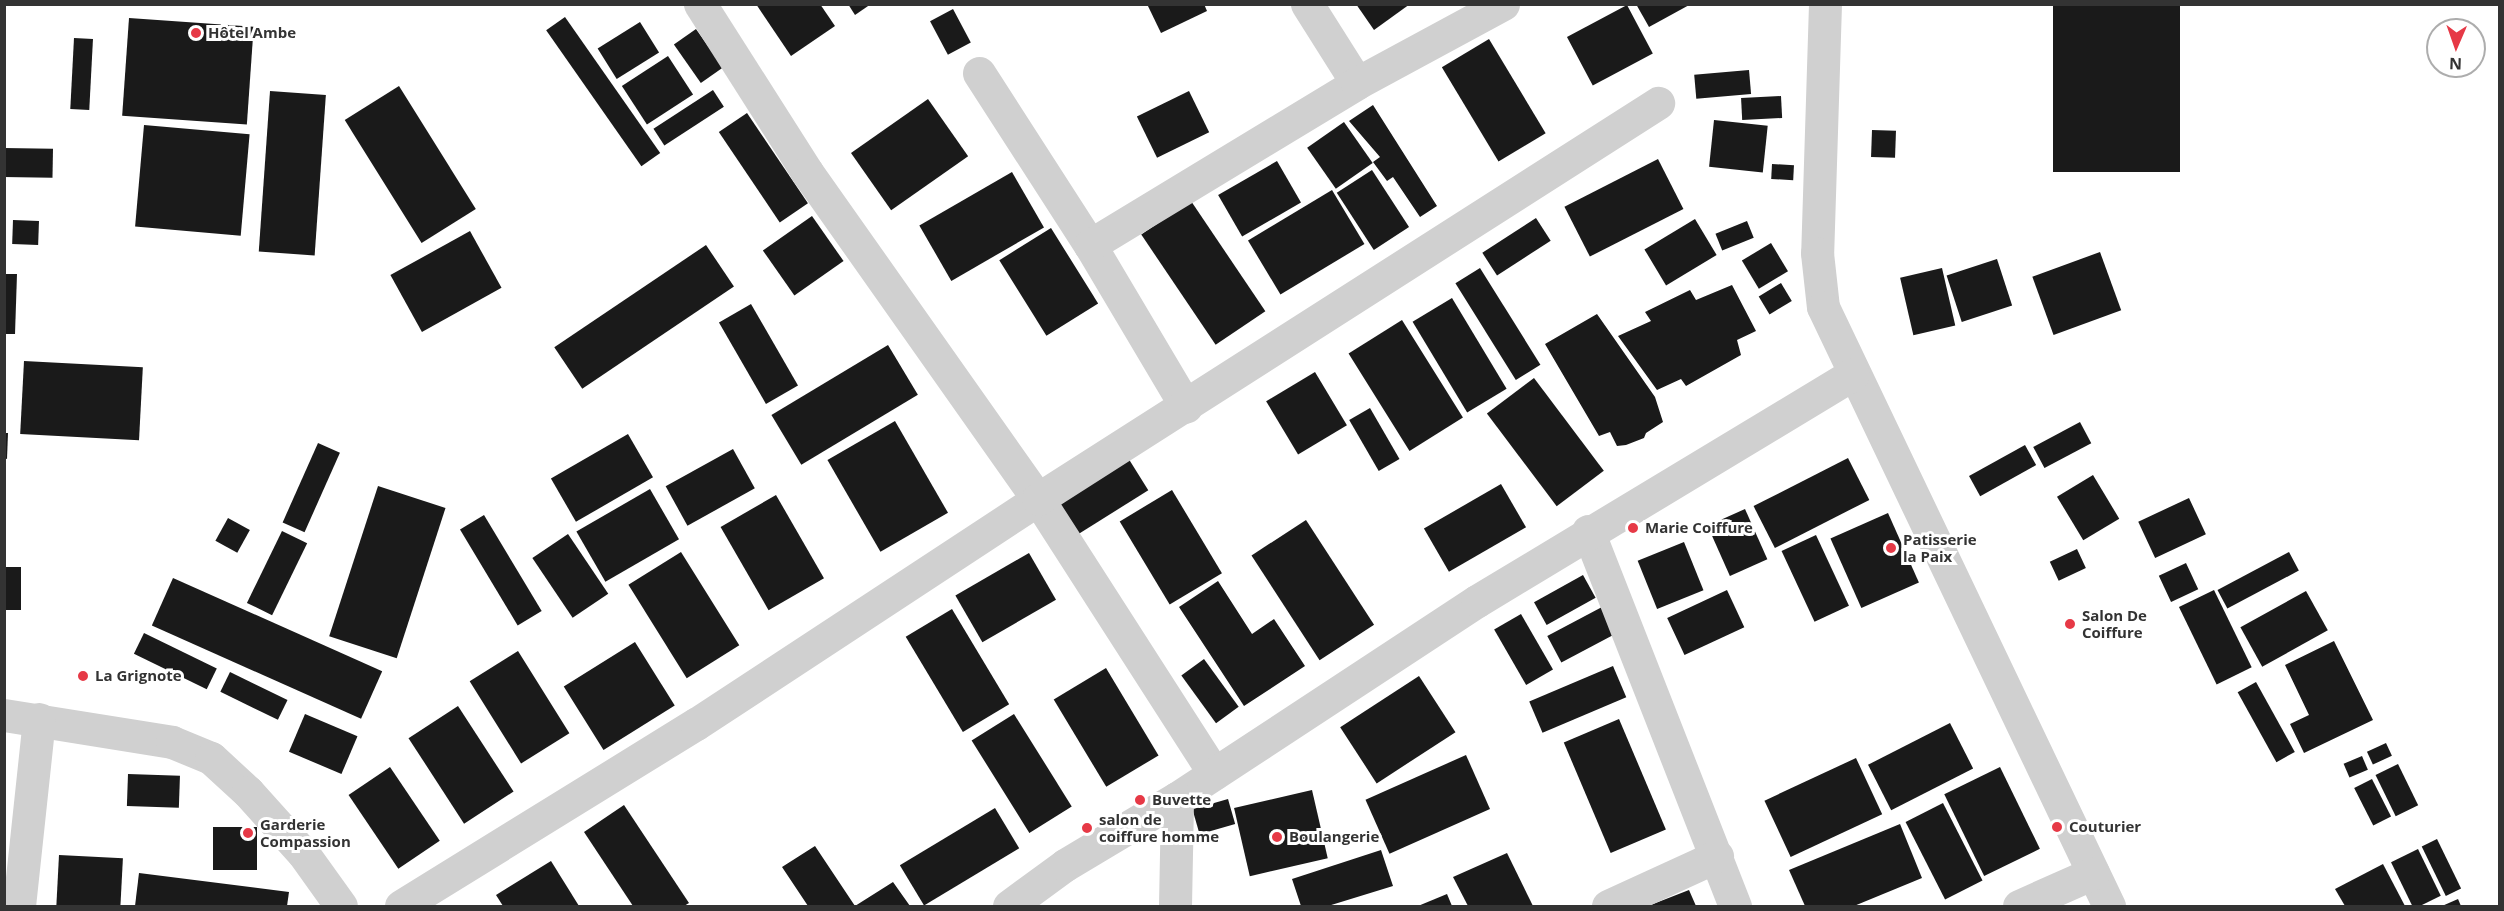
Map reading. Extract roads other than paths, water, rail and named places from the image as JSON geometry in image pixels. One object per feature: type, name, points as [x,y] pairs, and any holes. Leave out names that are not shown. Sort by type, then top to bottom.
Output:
[{"type":"street","points":[[700,4],[807,172],[1038,499],[1214,774]]},
{"type":"street","points":[[1308,4],[1357,83]]},
{"type":"street","points":[[1090,245],[1357,83],[1503,4]]},
{"type":"street","points":[[1825,4],[1817,253],[1822,307],[2109,906]]},
{"type":"street","points":[[979,73],[1090,245],[1186,407]]},
{"type":"street","points":[[401,906],[696,724],[1038,499],[1186,407],[1658,103]]},
{"type":"street","points":[[1009,906],[1065,865],[1177,798],[1588,531],[1853,374]]},
{"type":"street","points":[[1588,531],[1735,906]]},
{"type":"street","points":[[4,715],[172,742],[212,758],[248,792],[303,854],[341,906]]},
{"type":"street","points":[[19,906],[39,719]]},
{"type":"street","points":[[1175,906],[1177,798]]},
{"type":"street","points":[[1608,906],[1717,856]]},
{"type":"street","points":[[2019,906],[2093,873]]},
{"type":"place","name":"Hôtel Ambe","points":[[196,33]]},
{"type":"place","name":"Marie Coiffure","points":[[1633,528]]},
{"type":"place","name":"Patisserie la Paix","points":[[1891,548]]},
{"type":"place","name":"Salon De Coiffure","points":[[2070,624]]},
{"type":"place","name":"La Grignote","points":[[83,676]]},
{"type":"place","name":"Buvette","points":[[1140,800]]},
{"type":"place","name":"Couturier","points":[[2057,827]]},
{"type":"place","name":"salon de coiffure homme","points":[[1087,828]]},
{"type":"place","name":"Garderie Compassion","points":[[248,833]]},
{"type":"place","name":"Boulangerie","points":[[1277,837]]}]
